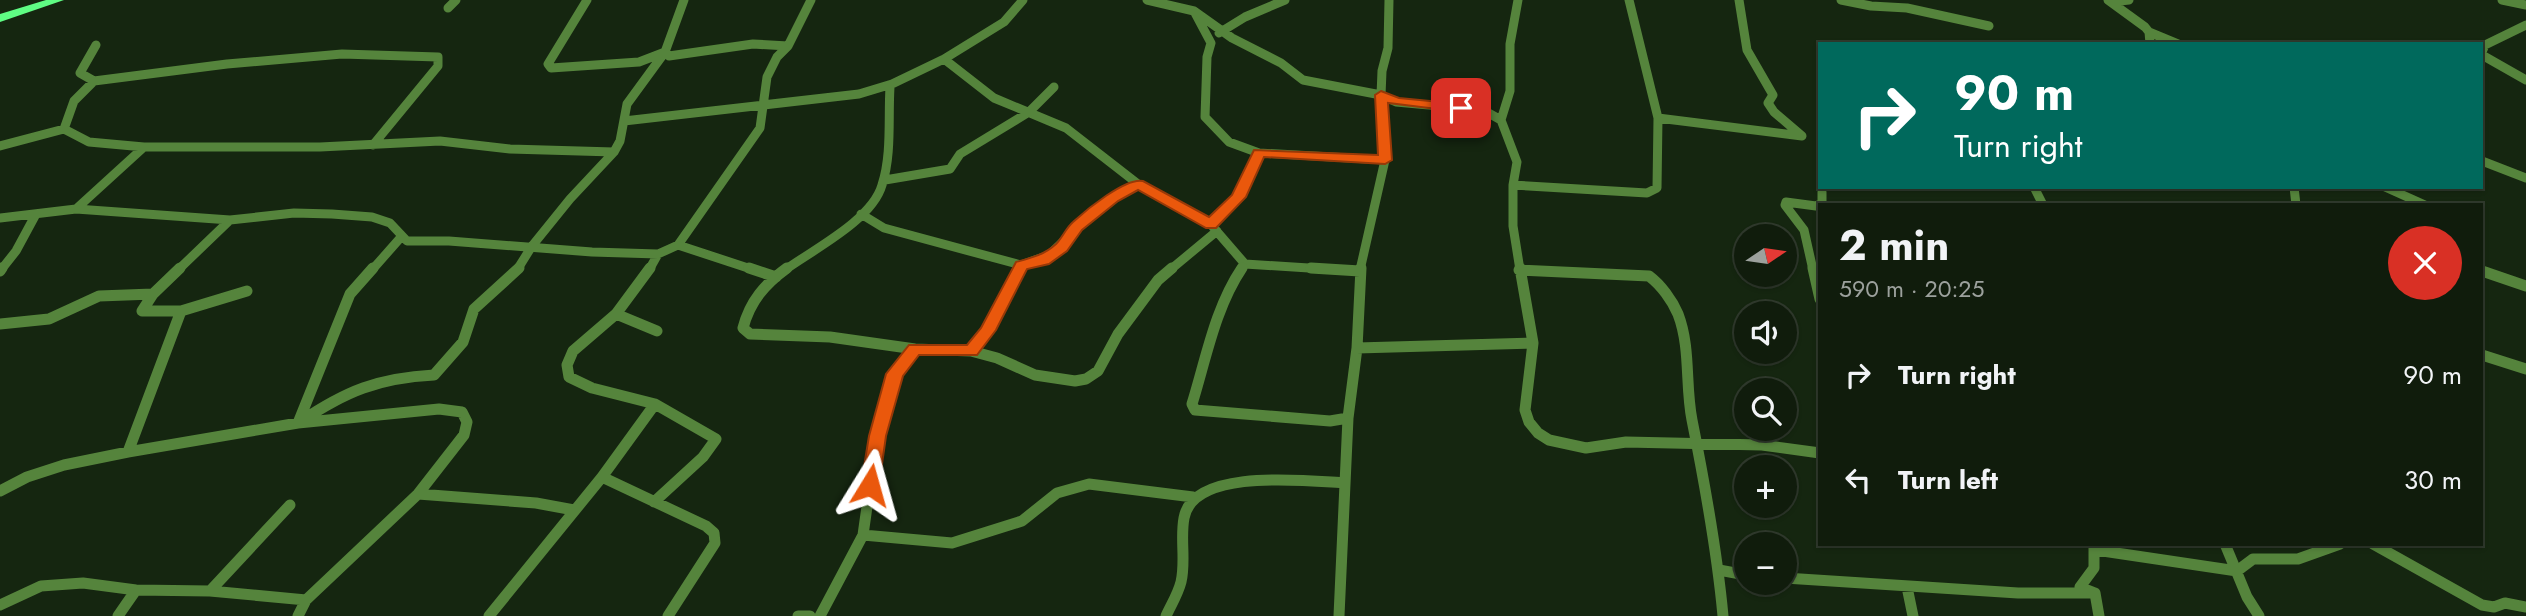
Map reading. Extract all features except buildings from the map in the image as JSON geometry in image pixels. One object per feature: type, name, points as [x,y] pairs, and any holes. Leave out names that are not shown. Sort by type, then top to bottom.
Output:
[{"type":"main road","points":[[0,18],[58,0]]},
{"type":"street","points":[[448,8],[456,0]]},
{"type":"street","points":[[587,0],[548,64],[551,68],[639,62],[665,52]]},
{"type":"street","points":[[298,423],[327,403],[369,382],[434,375],[463,342],[474,309],[519,269],[533,246],[570,199],[614,152],[627,104],[665,52],[684,0]]},
{"type":"street","points":[[0,218],[76,209],[230,220],[294,213],[372,217],[390,223],[407,242],[449,240],[592,252],[658,254],[678,245],[760,128],[767,76],[788,46],[811,0]]},
{"type":"street","points":[[624,121],[859,94],[890,87],[905,76],[944,59],[962,43],[1004,23],[1023,0]]},
{"type":"street","points":[[1147,0],[1194,11],[1303,80],[1381,95],[1396,102],[1482,110],[1501,120],[1517,162],[1513,185],[1513,226],[1533,343],[1525,410],[1529,422],[1538,433],[1549,440],[1586,448],[1626,442],[1762,445],[1818,453]]},
{"type":"street","points":[[1285,0],[1221,30],[1211,43],[1207,57],[1205,117],[1229,142],[1259,153],[1385,160]]},
{"type":"street","points":[[1339,616],[1348,418],[1357,348],[1360,271],[1385,160],[1381,95],[1382,71],[1388,48],[1389,0]]},
{"type":"street","points":[[1501,120],[1509,106],[1512,86],[1510,45],[1518,0]]},
{"type":"street","points":[[1513,185],[1654,191],[1657,188],[1658,118],[1629,0]]},
{"type":"street","points":[[1658,118],[1802,135],[1774,112],[1768,103],[1773,95],[1747,50],[1739,0]]},
{"type":"street","points":[[1841,0],[1871,6],[1907,8],[1989,26]]},
{"type":"street","points":[[2109,1],[2129,0]]},
{"type":"street","points":[[2502,0],[2526,5]]},
{"type":"street","points":[[2109,1],[2149,32],[2173,42]]},
{"type":"street","points":[[1194,11],[1211,43]]},
{"type":"street","points":[[2483,50],[2485,45],[2526,25]]},
{"type":"street","points":[[2149,32],[2150,42]]},
{"type":"street","points":[[665,52],[669,56],[753,44],[788,46]]},
{"type":"street","points":[[96,45],[80,73],[94,81],[227,64],[342,54],[438,57],[438,66],[373,145]]},
{"type":"street","points":[[2483,54],[2526,80]]},
{"type":"street","points":[[944,59],[994,98],[1066,128],[1138,184],[1214,228],[1245,264],[1360,271]]},
{"type":"street","points":[[64,129],[74,101],[94,81]]},
{"type":"street","points":[[890,87],[885,180],[877,197],[861,214],[776,277],[749,306],[743,328],[750,334],[830,337],[915,349],[971,351],[997,358],[1035,375],[1065,381],[1086,379],[1098,371],[1118,334],[1158,280],[1214,228],[1239,197],[1259,153]]},
{"type":"street","points":[[885,180],[950,169],[960,154],[1029,112],[1054,87]]},
{"type":"street","points":[[0,146],[64,129],[89,142],[144,147],[373,145],[440,141],[510,149],[614,152]]},
{"type":"street","points":[[76,209],[144,147]]},
{"type":"street","points":[[2483,161],[2526,178]]},
{"type":"street","points":[[861,214],[884,228],[1021,265],[1043,260],[1052,254],[1096,209],[1138,184]]},
{"type":"street","points":[[2389,189],[2421,203]]},
{"type":"street","points":[[1820,203],[1822,192]]},
{"type":"street","points":[[1818,205],[1786,202],[1785,205],[1804,230],[1818,290]]},
{"type":"street","points":[[0,271],[16,251],[36,214]]},
{"type":"street","points":[[230,220],[153,294],[143,306],[142,312],[181,312],[247,291]]},
{"type":"street","points":[[298,423],[350,294],[402,236]]},
{"type":"street","points":[[678,245],[776,277]]},
{"type":"street","points":[[654,502],[703,457],[716,439],[655,404],[592,388],[569,377],[567,365],[573,351],[616,314],[646,276],[658,254]]},
{"type":"street","points":[[1245,264],[1235,275],[1225,300],[1192,404],[1195,411],[1330,421],[1348,418]]},
{"type":"street","points":[[971,351],[988,330],[1021,265]]},
{"type":"street","points":[[1519,270],[1640,275],[1655,279],[1677,312],[1685,340],[1692,419],[1699,445],[1719,569],[1723,616]]},
{"type":"street","points":[[2483,271],[2526,285]]},
{"type":"street","points":[[0,324],[60,316],[99,296],[153,294]]},
{"type":"street","points":[[128,452],[181,312]]},
{"type":"street","points":[[616,314],[657,331]]},
{"type":"street","points":[[1357,348],[1533,343]]},
{"type":"street","points":[[820,616],[863,535],[877,436],[895,374],[915,349]]},
{"type":"street","points":[[2483,355],[2526,369]]},
{"type":"street","points":[[489,616],[602,477],[655,404]]},
{"type":"street","points":[[0,491],[27,477],[64,465],[128,452],[298,423],[439,409],[461,412],[467,422],[464,435],[418,494],[306,600],[298,616]]},
{"type":"street","points":[[602,477],[706,526],[714,533],[715,543],[668,616]]},
{"type":"street","points":[[1166,616],[1180,583],[1185,512],[1194,497],[1218,485],[1257,481],[1345,483]]},
{"type":"street","points":[[863,535],[953,542],[1022,522],[1057,493],[1089,484],[1194,497]]},
{"type":"street","points":[[418,494],[536,503],[574,510]]},
{"type":"street","points":[[209,592],[290,505]]},
{"type":"street","points":[[2226,546],[2247,597],[2259,616]]},
{"type":"street","points":[[2095,593],[2080,587],[2091,579],[2096,565],[2095,547],[2237,571],[2253,559],[2280,562],[2306,557],[2335,546]]},
{"type":"street","points":[[2377,546],[2474,601],[2489,607],[2498,608],[2505,603],[2526,607]]},
{"type":"street","points":[[1719,569],[1734,572]]},
{"type":"street","points":[[1797,579],[2018,593],[2095,593]]},
{"type":"street","points":[[0,605],[41,586],[83,583],[136,590],[209,592],[306,600]]},
{"type":"street","points":[[1907,587],[1913,616]]},
{"type":"street","points":[[118,616],[136,590]]},
{"type":"street","points":[[2095,593],[2099,616]]},
{"type":"street","points":[[798,616],[810,616]]},
{"type":"route","points":[[870,485],[877,436],[895,374],[915,349],[971,351],[988,330],[1021,265],[1043,260],[1061,247],[1077,226],[1096,209],[1130,187],[1138,184],[1211,225],[1239,197],[1259,153],[1385,160],[1381,95],[1396,102],[1461,108]]}]
